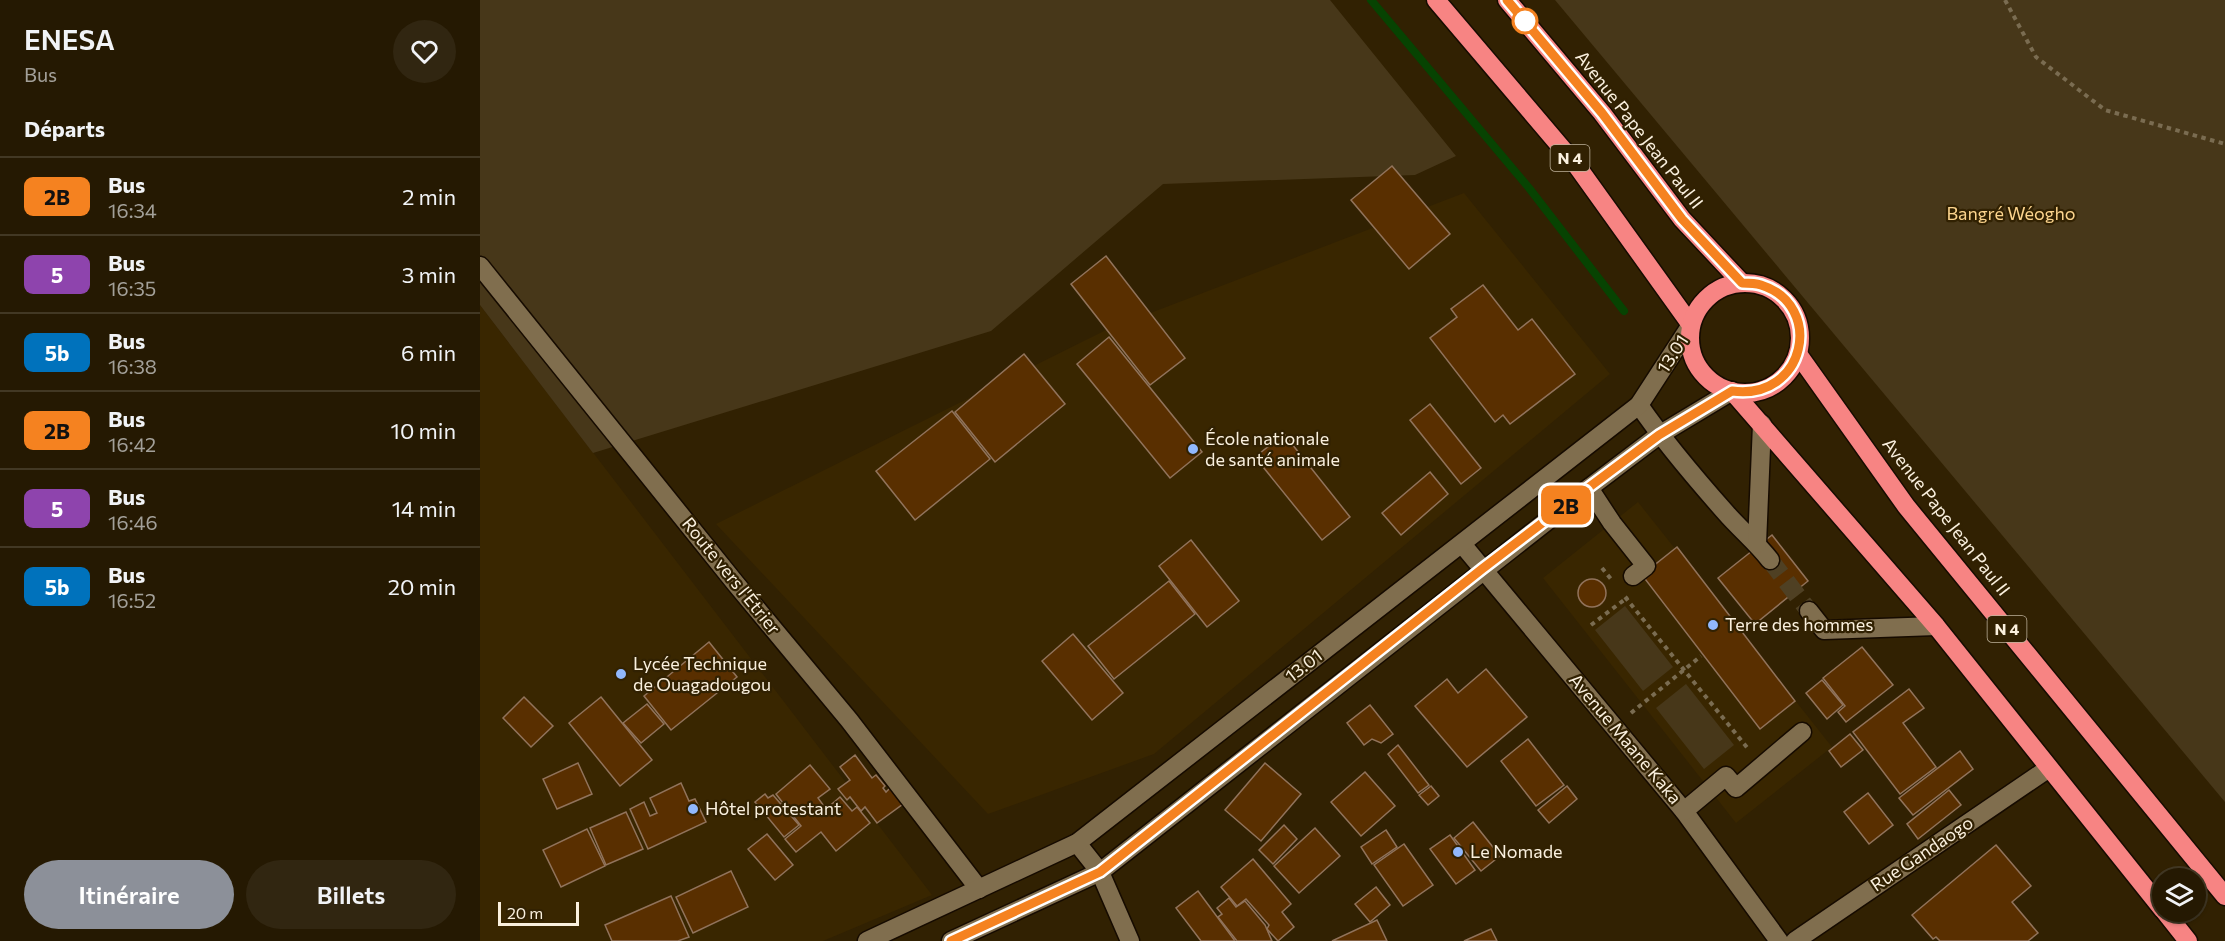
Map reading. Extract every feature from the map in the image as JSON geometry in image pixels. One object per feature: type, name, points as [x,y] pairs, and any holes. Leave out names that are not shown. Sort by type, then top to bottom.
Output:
[{"type":"highway","name":"N 4","points":[[1436,0],[1577,166],[1691,325]]},
{"type":"highway","name":"Avenue Pape Jean Paul II","points":[[1507,0],[1602,113],[1682,219],[1742,283]]},
{"type":"highway","points":[[1742,283],[1760,285],[1776,292],[1788,304],[1797,319],[1800,336],[1798,354],[1784,377],[1772,386],[1746,393],[1732,391],[1716,384],[1694,359],[1690,342],[1691,325],[1701,304],[1710,295],[1731,284],[1742,283]]},
{"type":"highway","name":"Avenue Pape Jean Paul II","points":[[1798,354],[1906,506],[2225,896]]},
{"type":"highway","points":[[1732,391],[1936,626],[2152,896]]},
{"type":"highway","points":[[2173,922],[2188,941]]},
{"type":"street","name":"Route vers l'Étrier","points":[[480,266],[736,584],[849,720],[979,889]]},
{"type":"street","name":"13.01","points":[[867,941],[1077,843],[1639,405],[1691,325]]},
{"type":"street","name":"13.01","points":[[951,941],[1100,872],[1482,569],[1588,488],[1659,435],[1732,391]]},
{"type":"street","points":[[1639,405],[1659,435],[1770,560]]},
{"type":"street","points":[[1757,544],[1762,424]]},
{"type":"street","points":[[1588,488],[1646,566],[1634,576]]},
{"type":"street","name":"Avenue Maane Kaka","points":[[1462,544],[1684,811],[1779,941]]},
{"type":"street","points":[[1809,611],[1824,630],[1936,626]]},
{"type":"street","points":[[1684,811],[1726,776],[1736,788],[1802,732]]},
{"type":"street","name":"Rue Gandaogo","points":[[1795,941],[2049,768]]},
{"type":"street","points":[[1077,843],[1100,872],[1130,941]]},
{"type":"path","points":[[2005,0],[2036,57],[2105,110],[2225,144]]},
{"type":"path","points":[[1602,568],[1614,583]]},
{"type":"path","points":[[1591,625],[1642,586],[1634,576]]},
{"type":"path","points":[[1620,590],[1762,766]]},
{"type":"path","points":[[1615,727],[1701,656]]},
{"type":"shaded area","name":"École nationale de santé animale","points":[[1464,193],[1610,374],[1154,754],[988,814],[716,524],[1106,330]]},
{"type":"shaded area","name":"Lycée Technique de Ouagadougou","points":[[480,305],[932,895],[823,941],[480,941]]},
{"type":"shaded area","points":[[1638,502],[1832,747],[1736,823],[1543,578]]},
{"type":"green space","points":[[480,0],[1330,0],[1456,156],[1415,175],[1163,184],[991,331],[593,453],[480,305]]},
{"type":"green space","name":"Bangré Wéogho","points":[[1555,0],[2225,0],[2225,802]]},
{"type":"green space","points":[[1625,606],[1673,667],[1643,691],[1595,630]]},
{"type":"green space","points":[[1686,684],[1734,745],[1704,769],[1656,708]]},
{"type":"building","points":[[1392,166],[1450,234],[1409,269],[1351,200]]},
{"type":"building","points":[[1106,256],[1185,358],[1150,385],[1071,284]]},
{"type":"building","points":[[1483,285],[1518,330],[1532,319],[1575,374],[1510,424],[1503,415],[1495,422],[1430,338],[1457,317],[1451,309]]},
{"type":"building","points":[[1109,337],[1202,452],[1170,478],[1077,364]]},
{"type":"building","points":[[1024,354],[1065,404],[995,462],[955,412]]},
{"type":"building","points":[[1430,404],[1481,468],[1461,484],[1410,420]]},
{"type":"building","points":[[952,411],[990,459],[915,520],[876,471]]},
{"type":"building","points":[[1284,434],[1350,517],[1322,540],[1255,457]]},
{"type":"building","points":[[1430,472],[1448,494],[1401,535],[1382,513]]},
{"type":"building","points":[[1772,535],[1808,581],[1755,624],[1718,578]]},
{"type":"building","points":[[1191,540],[1239,601],[1207,627],[1159,566]]},
{"type":"building","points":[[1677,547],[1795,701],[1760,729],[1642,575]]},
{"type":"building","points":[[1592,579],[1602,583],[1606,593],[1602,603],[1592,607],[1582,603],[1578,593],[1582,583]]},
{"type":"building","points":[[1169,581],[1195,614],[1114,679],[1088,646]]},
{"type":"building","points":[[1073,634],[1123,693],[1092,720],[1042,661]]},
{"type":"building","points":[[709,642],[737,677],[671,730],[644,696]]},
{"type":"building","points":[[1862,647],[1893,685],[1846,722],[1838,712],[1845,706],[1823,678]]},
{"type":"building","points":[[1486,669],[1527,717],[1467,767],[1415,706],[1447,679],[1458,693]]},
{"type":"building","points":[[1822,680],[1843,705],[1827,719],[1806,693]]},
{"type":"building","points":[[1909,689],[1924,708],[1903,723],[1936,767],[1900,794],[1853,732]]},
{"type":"building","points":[[524,697],[553,726],[531,747],[503,718]]},
{"type":"building","points":[[601,697],[652,760],[620,786],[569,723]]},
{"type":"building","points":[[647,704],[664,724],[641,743],[623,723]]},
{"type":"building","points":[[1370,705],[1393,734],[1381,743],[1372,739],[1364,745],[1347,723]]},
{"type":"building","points":[[1850,734],[1863,750],[1841,767],[1829,751]]},
{"type":"building","points":[[1528,739],[1564,785],[1536,806],[1501,761]]},
{"type":"building","points":[[1398,745],[1429,785],[1418,793],[1388,754]]},
{"type":"building","points":[[1960,751],[1973,769],[1913,815],[1899,798]]},
{"type":"building","points":[[855,755],[872,778],[876,775],[885,786],[883,788],[886,792],[890,788],[903,804],[877,823],[865,807],[861,811],[850,797],[847,800],[838,789],[850,780],[840,767]]},
{"type":"building","points":[[578,763],[592,794],[557,809],[543,779]]},
{"type":"building","points":[[1265,763],[1301,794],[1261,841],[1225,810]]},
{"type":"building","points":[[810,765],[830,789],[818,798],[826,809],[840,797],[852,811],[857,807],[870,823],[836,851],[821,832],[796,852],[785,839],[801,826],[776,794]]},
{"type":"building","points":[[1365,772],[1395,806],[1361,836],[1331,802]]},
{"type":"building","points":[[681,783],[689,801],[695,799],[706,822],[648,849],[630,809],[644,802],[650,816],[657,813],[650,798]]},
{"type":"building","points":[[1431,786],[1439,796],[1428,805],[1419,795]]},
{"type":"building","points":[[1567,786],[1577,799],[1549,823],[1538,810]]},
{"type":"building","points":[[1949,790],[1961,805],[1918,839],[1907,824]]},
{"type":"building","points":[[1868,793],[1893,825],[1869,844],[1844,812]]},
{"type":"building","points":[[765,794],[768,798],[773,795],[799,825],[784,837],[755,802]]},
{"type":"building","points":[[626,812],[643,849],[606,865],[590,828]]},
{"type":"building","points":[[1473,822],[1500,856],[1481,871],[1454,838]]},
{"type":"building","points":[[1284,825],[1297,839],[1273,864],[1259,850]]},
{"type":"building","points":[[1315,828],[1340,856],[1299,893],[1274,866]]},
{"type":"building","points":[[587,829],[605,866],[561,887],[543,850]]},
{"type":"building","points":[[1386,830],[1397,847],[1372,864],[1361,847]]},
{"type":"building","points":[[767,834],[793,865],[775,880],[748,849]]},
{"type":"building","points":[[1450,835],[1475,870],[1456,884],[1430,849]]},
{"type":"building","points":[[1404,844],[1433,885],[1403,906],[1374,865]]},
{"type":"building","points":[[1996,845],[2031,886],[2012,902],[2038,933],[2028,941],[1940,941],[1936,937],[1933,939],[1912,915]]},
{"type":"building","points":[[1253,859],[1291,904],[1282,912],[1294,927],[1278,941],[1267,929],[1269,925],[1246,899],[1237,906],[1221,887]]},
{"type":"building","points":[[731,871],[748,907],[693,933],[676,897]]},
{"type":"building","points":[[1376,887],[1390,905],[1370,922],[1355,904]]},
{"type":"building","points":[[1198,891],[1235,941],[1201,941],[1176,908]]},
{"type":"building","points":[[671,896],[689,937],[678,941],[612,941],[605,925]]},
{"type":"building","points":[[1229,898],[1236,907],[1245,901],[1265,925],[1272,941],[1237,941],[1218,917],[1222,914],[1217,908]]},
{"type":"building","points":[[1377,920],[1387,941],[1332,941]]},
{"type":"building","points":[[1491,929],[1497,941],[1464,941]]},
{"type":"waterway","points":[[1371,0],[1529,188],[1624,311]]},
{"type":"tunnel","points":[[1770,560],[1809,611]]},
{"type":"bus line","name":"2B","points":[[951,941],[1100,872],[1482,569],[1659,435],[1732,391],[1746,393],[1772,386],[1792,367],[1798,354],[1800,336],[1797,319],[1788,304],[1776,292],[1760,285],[1742,283],[1682,219],[1602,113],[1507,0]]},
{"type":"place","name":"École nationale de santé animale","points":[[1193,449]]},
{"type":"place","name":"Terre des hommes","points":[[1713,625]]},
{"type":"place","name":"Lycée Technique de Ouagadougou","points":[[621,674]]},
{"type":"place","name":"Hôtel protestant","points":[[693,809]]},
{"type":"place","name":"Le Nomade","points":[[1458,852]]}]
